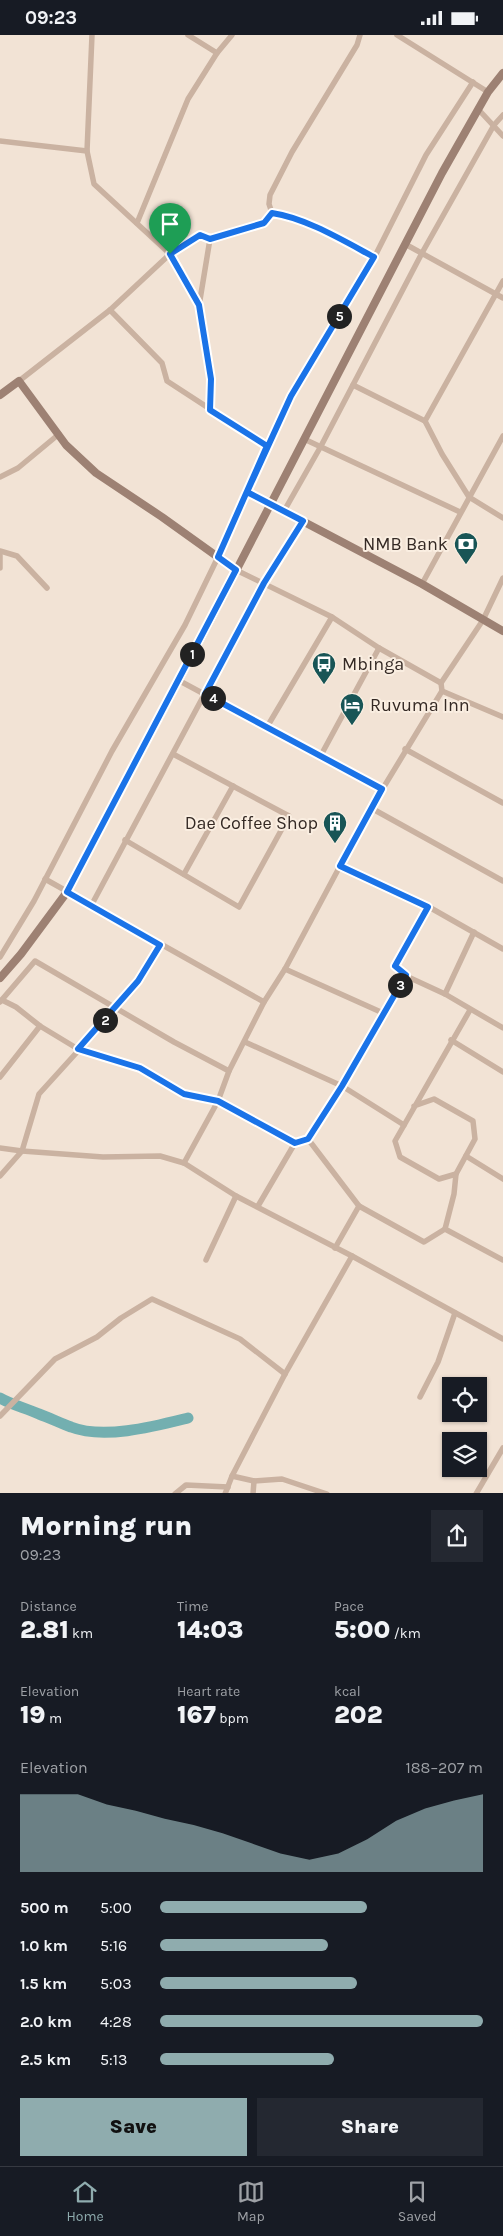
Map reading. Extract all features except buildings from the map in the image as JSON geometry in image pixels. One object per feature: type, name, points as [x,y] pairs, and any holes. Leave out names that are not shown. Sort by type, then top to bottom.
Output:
[{"type":"main road","points":[[0,978],[67,892],[405,244],[478,109],[503,73]]},
{"type":"main road","points":[[0,395],[19,381],[66,445],[96,473],[236,570]]},
{"type":"main road","points":[[270,504],[422,584],[503,631]]},
{"type":"street","points":[[92,35],[87,151],[94,184],[170,254],[199,305]]},
{"type":"street","points":[[188,35],[217,53]]},
{"type":"street","points":[[137,223],[188,99],[217,53],[232,35]]},
{"type":"street","points":[[272,213],[269,204],[270,195],[292,152],[358,45],[360,35]]},
{"type":"street","points":[[397,35],[488,92]]},
{"type":"street","points":[[0,957],[20,926],[112,751],[185,625],[291,396],[374,257],[426,155],[474,82]]},
{"type":"street","points":[[478,109],[503,136]]},
{"type":"street","points":[[284,511],[321,446],[422,253],[494,125],[503,115]]},
{"type":"street","points":[[0,141],[87,151]]},
{"type":"street","points":[[19,381],[110,310],[145,280],[170,254],[200,235],[210,239],[264,223],[272,213]]},
{"type":"street","points":[[272,213],[287,215],[374,257]]},
{"type":"street","points":[[210,239],[199,305],[211,379],[210,410]]},
{"type":"street","points":[[405,244],[503,298]]},
{"type":"street","points":[[425,421],[503,281]]},
{"type":"street","points":[[110,310],[162,363],[167,381],[267,446]]},
{"type":"street","points":[[353,385],[425,421],[442,454],[469,497],[503,518]]},
{"type":"street","points":[[0,477],[18,467],[58,434]]},
{"type":"street","points":[[422,584],[503,436]]},
{"type":"street","points":[[304,439],[460,512]]},
{"type":"street","points":[[247,492],[270,504]]},
{"type":"street","points":[[91,906],[264,583],[303,521]]},
{"type":"street","points":[[0,551],[17,556],[47,588]]},
{"type":"street","points":[[0,555],[0,568]]},
{"type":"street","points":[[236,570],[332,617],[379,648],[441,683]]},
{"type":"street","points":[[184,1163],[218,1101],[229,1071],[264,1002],[284,969],[371,808],[405,749],[442,691],[441,683],[483,620],[503,578]]},
{"type":"street","points":[[267,727],[332,617]]},
{"type":"street","points":[[320,757],[379,648]]},
{"type":"street","points":[[178,680],[382,789]]},
{"type":"street","points":[[442,691],[503,717]]},
{"type":"street","points":[[405,749],[503,803]]},
{"type":"street","points":[[125,840],[239,907],[289,816],[173,754]]},
{"type":"street","points":[[184,874],[233,786]]},
{"type":"street","points":[[371,808],[503,881]]},
{"type":"street","points":[[340,866],[428,907],[503,949]]},
{"type":"street","points":[[45,879],[264,1002]]},
{"type":"street","points":[[428,907],[395,966],[406,975],[445,994],[503,1028]]},
{"type":"street","points":[[445,994],[474,932]]},
{"type":"street","points":[[0,1176],[22,1151],[39,1094],[138,981],[160,945]]},
{"type":"street","points":[[229,1071],[35,961],[1,1001],[16,1007],[40,1026],[78,1049],[140,1068],[184,1094],[218,1101],[295,1143]]},
{"type":"street","points":[[284,969],[384,1013]]},
{"type":"street","points":[[258,1207],[295,1143],[308,1139],[342,1086],[406,975]]},
{"type":"street","points":[[456,1174],[439,1179],[400,1157],[395,1141],[451,1040],[470,1010]]},
{"type":"street","points":[[0,1077],[40,1026]]},
{"type":"street","points":[[451,1040],[503,1072]]},
{"type":"street","points":[[244,1042],[342,1086],[404,1125]]},
{"type":"street","points":[[308,1139],[359,1206],[424,1242],[444,1229],[454,1194],[456,1174],[475,1139],[473,1121],[434,1099],[414,1106]]},
{"type":"street","points":[[0,1148],[103,1157],[160,1156],[184,1163],[236,1196],[352,1256],[503,1339]]},
{"type":"street","points":[[466,1156],[503,1179]]},
{"type":"street","points":[[206,1260],[236,1196]]},
{"type":"street","points":[[335,1248],[359,1206]]},
{"type":"street","points":[[444,1229],[503,1260]]},
{"type":"street","points":[[175,1493],[186,1485],[227,1490],[232,1476],[285,1374],[352,1256]]},
{"type":"street","points":[[0,1416],[55,1359],[97,1337],[121,1317],[152,1299],[240,1339],[285,1374]]},
{"type":"street","points":[[420,1397],[438,1362],[455,1313]]},
{"type":"street","points":[[476,1493],[503,1448]]},
{"type":"street","points":[[232,1476],[254,1481],[282,1479],[327,1493]]},
{"type":"street","points":[[253,1493],[254,1481]]},
{"type":"waterway","points":[[0,1398],[84,1431],[114,1432],[161,1425],[188,1418]]},
{"type":"place","name":"NMB Bank","points":[[466,565]]},
{"type":"place","name":"Mbinga","points":[[324,685]]},
{"type":"place","name":"Ruvuma Inn","points":[[352,726]]},
{"type":"place","name":"Dae Coffee Shop","points":[[335,844]]},
{"type":"route","points":[[272,213],[287,215],[374,257],[291,396],[247,492],[303,521],[264,583],[205,694],[382,789],[340,866],[428,907],[395,966],[406,975],[342,1086],[308,1139],[295,1143],[218,1101],[184,1094],[140,1068],[78,1049],[138,981],[160,945],[67,892],[236,570],[218,557],[267,446],[210,410],[211,379],[199,305],[170,254],[200,235],[210,239],[264,223],[272,213]]}]
